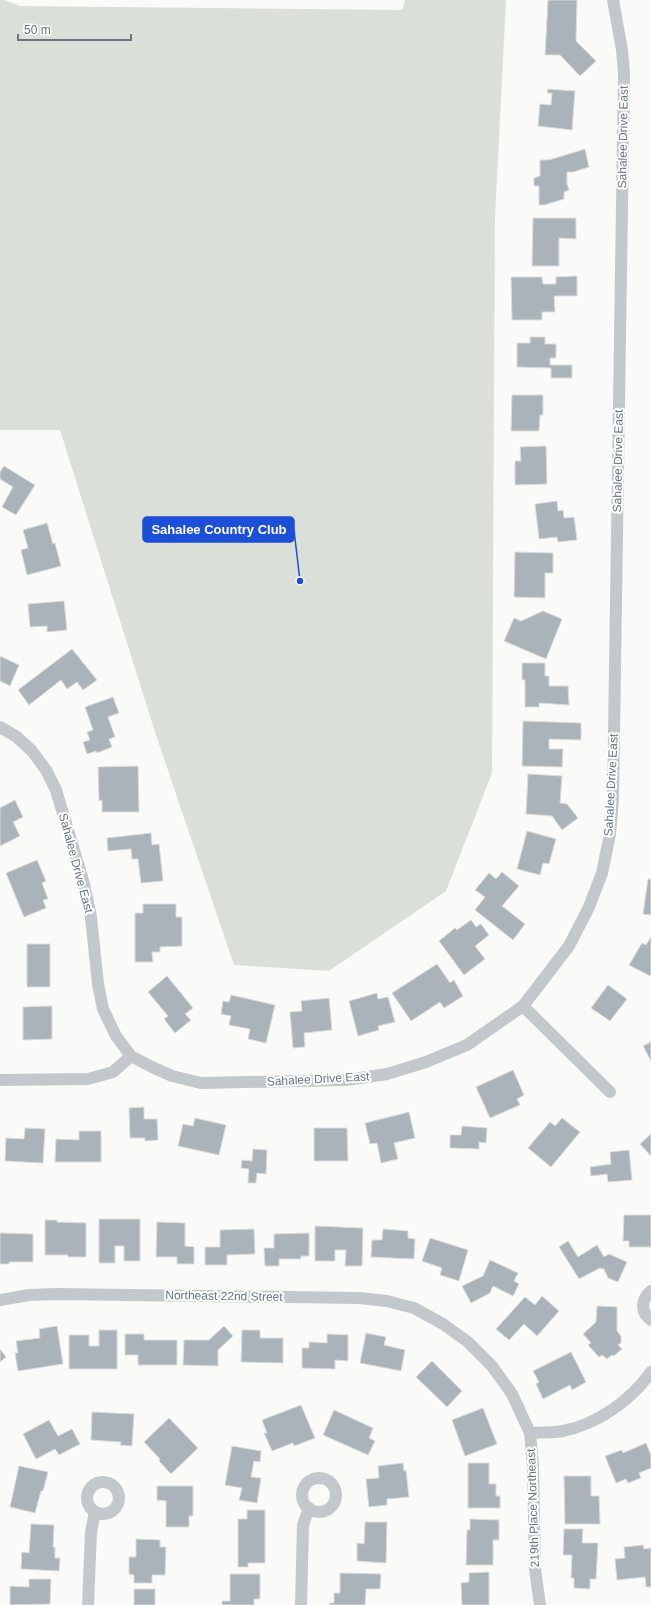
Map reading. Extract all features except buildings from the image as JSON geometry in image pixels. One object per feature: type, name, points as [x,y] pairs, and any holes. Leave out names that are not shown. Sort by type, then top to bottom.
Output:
[{"type":"street","name":"Sahalee Drive East","points":[[0,727],[17,737],[32,751],[46,770],[56,790],[84,884],[91,917],[98,984],[103,1009],[116,1036],[131,1056],[172,1076],[201,1083],[346,1080],[387,1074],[426,1062],[467,1045],[523,1006],[569,946],[583,920],[602,873],[610,834],[614,784],[624,73],[622,50],[613,0]]},
{"type":"street","points":[[523,1006],[610,1092]]},
{"type":"street","points":[[0,1080],[88,1079],[113,1072],[131,1056]]},
{"type":"street","points":[[651,1291],[646,1296],[643,1308],[645,1314],[651,1320]]},
{"type":"street","name":"Northeast 22nd Street","points":[[0,1300],[29,1295],[57,1294],[359,1298],[387,1301],[414,1308],[443,1324]]},
{"type":"street","name":"219th Place Northeast","points":[[443,1324],[468,1342],[492,1366],[512,1394],[530,1433],[533,1465],[535,1568],[540,1605]]},
{"type":"street","points":[[530,1433],[563,1431],[586,1424],[617,1407],[644,1382],[651,1372]]},
{"type":"street","points":[[301,1605],[302,1525],[309,1508]]},
{"type":"street","points":[[88,1605],[91,1532],[95,1512]]},
{"type":"shaded area","points":[[0,0],[20,6],[402,10],[405,0],[506,0],[495,216],[492,773],[446,891],[329,971],[234,965],[155,732],[60,430],[0,430]]},
{"type":"place","name":"Sahalee Country Club","points":[[300,581]]}]
